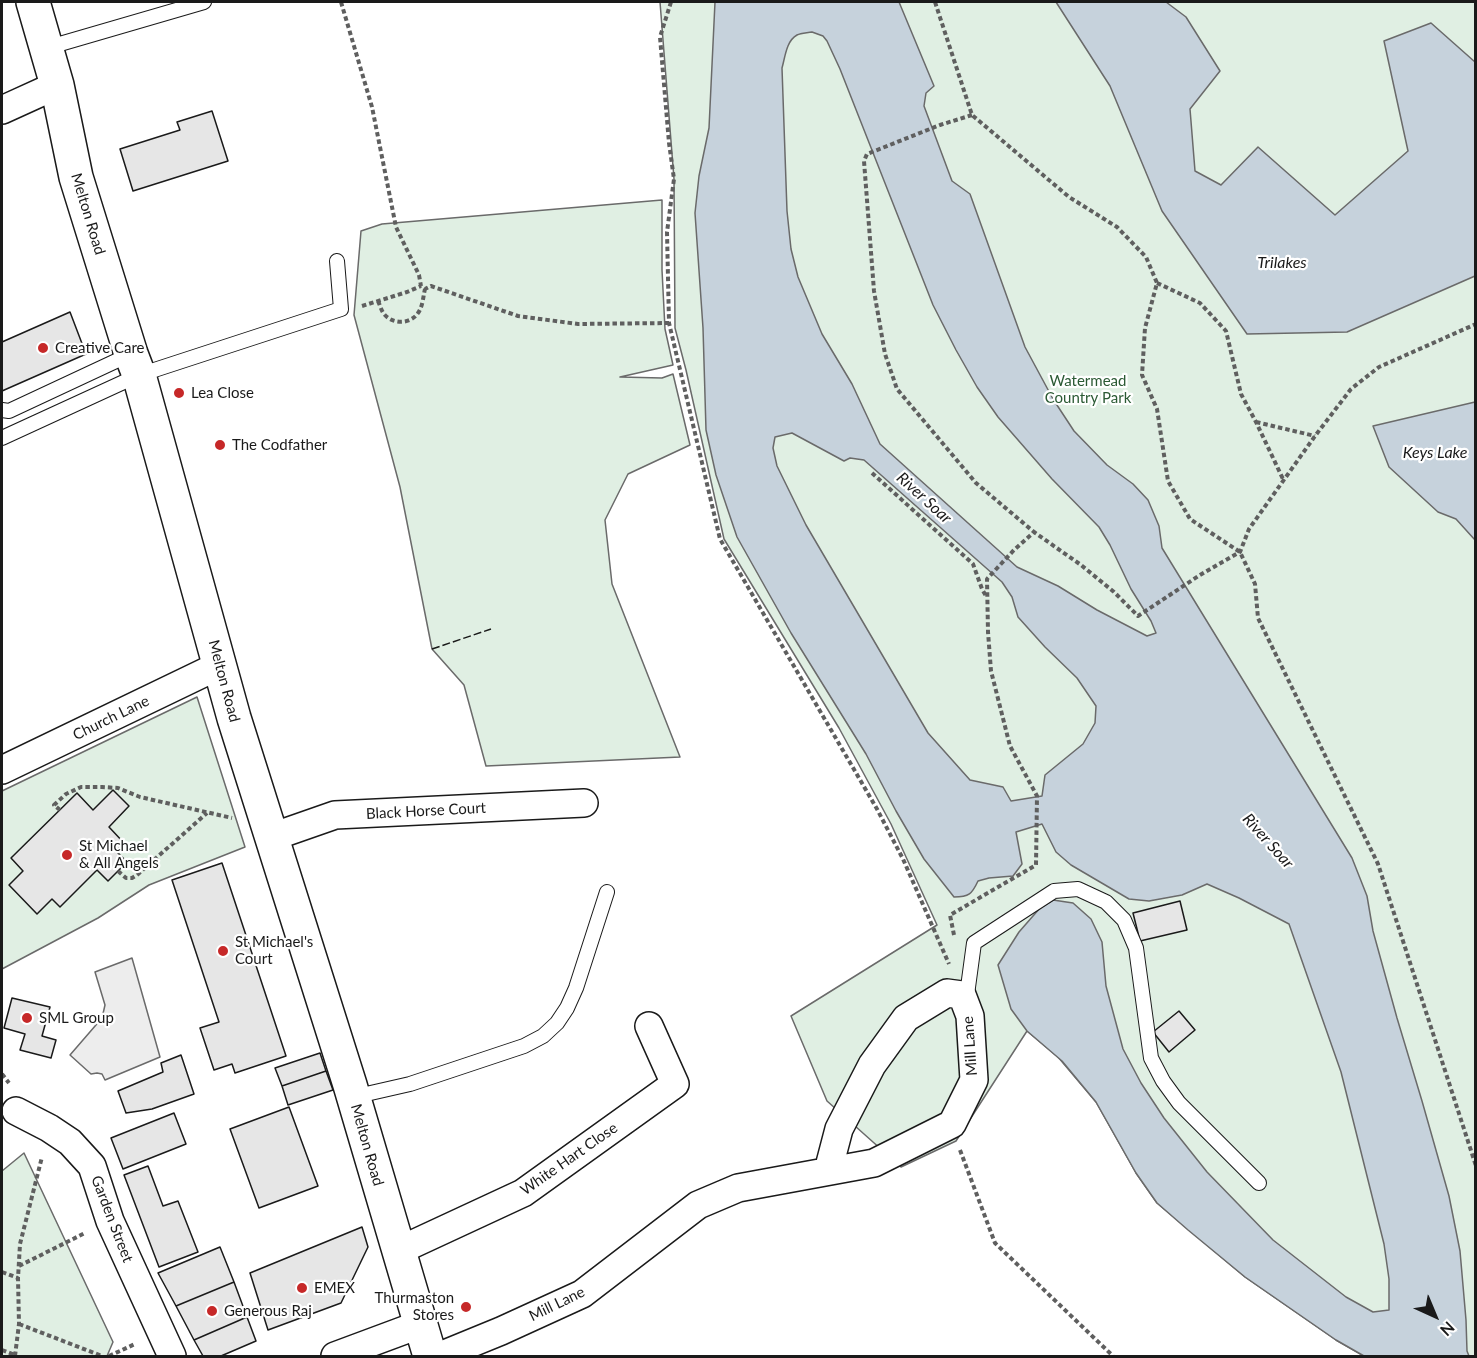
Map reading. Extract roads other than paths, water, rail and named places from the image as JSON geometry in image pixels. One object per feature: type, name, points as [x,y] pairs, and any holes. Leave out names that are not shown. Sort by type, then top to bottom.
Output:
[{"type":"street","name":"Melton Road","points":[[33,2],[57,85],[76,177],[135,364],[234,718],[353,1097],[430,1356]]},
{"type":"street","points":[[2,110],[57,85]]},
{"type":"street","name":"Church Lane","points":[[2,770],[220,665]]},
{"type":"street","name":"Black Horse Court","points":[[270,831],[335,815],[584,803]]},
{"type":"street","name":"Mill Lane","points":[[440,1356],[582,1294],[698,1205],[738,1188],[874,1163],[952,1124],[974,1080],[970,1016],[964,999],[947,993],[906,1018],[872,1065],[840,1130],[828,1171]]},
{"type":"street","name":"White Hart Close","points":[[399,1251],[523,1194],[675,1084],[649,1026]]},
{"type":"street","name":"Garden Street","points":[[16,1111],[70,1142],[92,1167],[110,1221],[172,1356]]},
{"type":"street","points":[[335,1356],[421,1324]]},
{"type":"lane","points":[[46,48],[204,2]]},
{"type":"lane","points":[[2,410],[9,411],[135,364],[341,309],[337,261]]},
{"type":"lane","points":[[2,438],[135,364]]},
{"type":"lane","points":[[964,999],[974,944],[1054,891],[1078,889],[1106,902],[1125,920],[1136,948],[1152,1058],[1163,1081],[1179,1103],[1258,1183]]},
{"type":"lane","points":[[353,1097],[410,1084],[524,1046],[543,1036],[567,1008],[576,988],[607,892]]},
{"type":"water","name":"River Soar","points":[[715,2],[899,2],[934,86],[926,93],[924,106],[952,181],[970,194],[1025,347],[1053,399],[1074,431],[1107,465],[1133,484],[1148,500],[1159,526],[1162,548],[1352,858],[1367,896],[1373,931],[1449,1196],[1460,1251],[1469,1356],[1364,1356],[1336,1340],[1245,1277],[1157,1203],[1136,1173],[1096,1102],[1062,1061],[1027,1031],[1011,1009],[998,965],[1019,932],[1040,908],[1053,900],[1073,903],[1091,919],[1102,942],[1106,986],[1123,1049],[1141,1083],[1164,1118],[1207,1172],[1273,1240],[1346,1297],[1373,1312],[1389,1310],[1389,1279],[1384,1244],[1341,1072],[1289,924],[1207,884],[1182,895],[1149,901],[1129,899],[1071,865],[1056,852],[1042,824],[1016,832],[1022,864],[1013,876],[978,881],[969,894],[954,897],[924,859],[866,754],[791,633],[737,537],[716,475],[706,430],[703,328],[695,213],[699,176],[709,128]],"holes":[[[812,32],[823,36],[827,41],[933,305],[977,387],[998,417],[1052,479],[1099,527],[1156,633],[1147,636],[1097,610],[1058,586],[1017,567],[880,444],[852,384],[822,334],[798,277],[791,249],[787,211],[782,68],[790,41],[799,34]],[[792,433],[844,461],[850,458],[864,460],[1002,582],[1012,597],[1018,617],[1077,678],[1096,706],[1095,723],[1083,744],[1045,775],[1042,796],[1011,801],[1003,787],[970,780],[928,733],[806,525],[777,466],[773,448],[775,437]]]},
{"type":"water","name":"Trilakes","points":[[1056,2],[1166,2],[1186,17],[1220,71],[1190,109],[1195,171],[1221,185],[1258,147],[1335,215],[1408,151],[1384,41],[1431,23],[1475,62],[1475,276],[1347,332],[1247,334],[1162,211],[1110,86]]},
{"type":"water","name":"Keys Lake","points":[[1476,402],[1475,540],[1456,519],[1438,512],[1389,467],[1373,426]]},
{"type":"place","name":"Creative Care","points":[[43,348]]},
{"type":"place","name":"Lea Close","points":[[179,393]]},
{"type":"place","name":"The Codfather","points":[[220,445]]},
{"type":"place","name":"St Michael & All Angels","points":[[67,855]]},
{"type":"place","name":"St Michael's Court","points":[[223,951]]},
{"type":"place","name":"SML Group","points":[[27,1018]]},
{"type":"place","name":"EMEX","points":[[302,1288]]},
{"type":"place","name":"Thurmaston Stores","points":[[466,1307]]},
{"type":"place","name":"Generous Raj","points":[[212,1311]]},
{"type":"park label","name":"Watermead Country Park","points":[[1088,390]]}]
